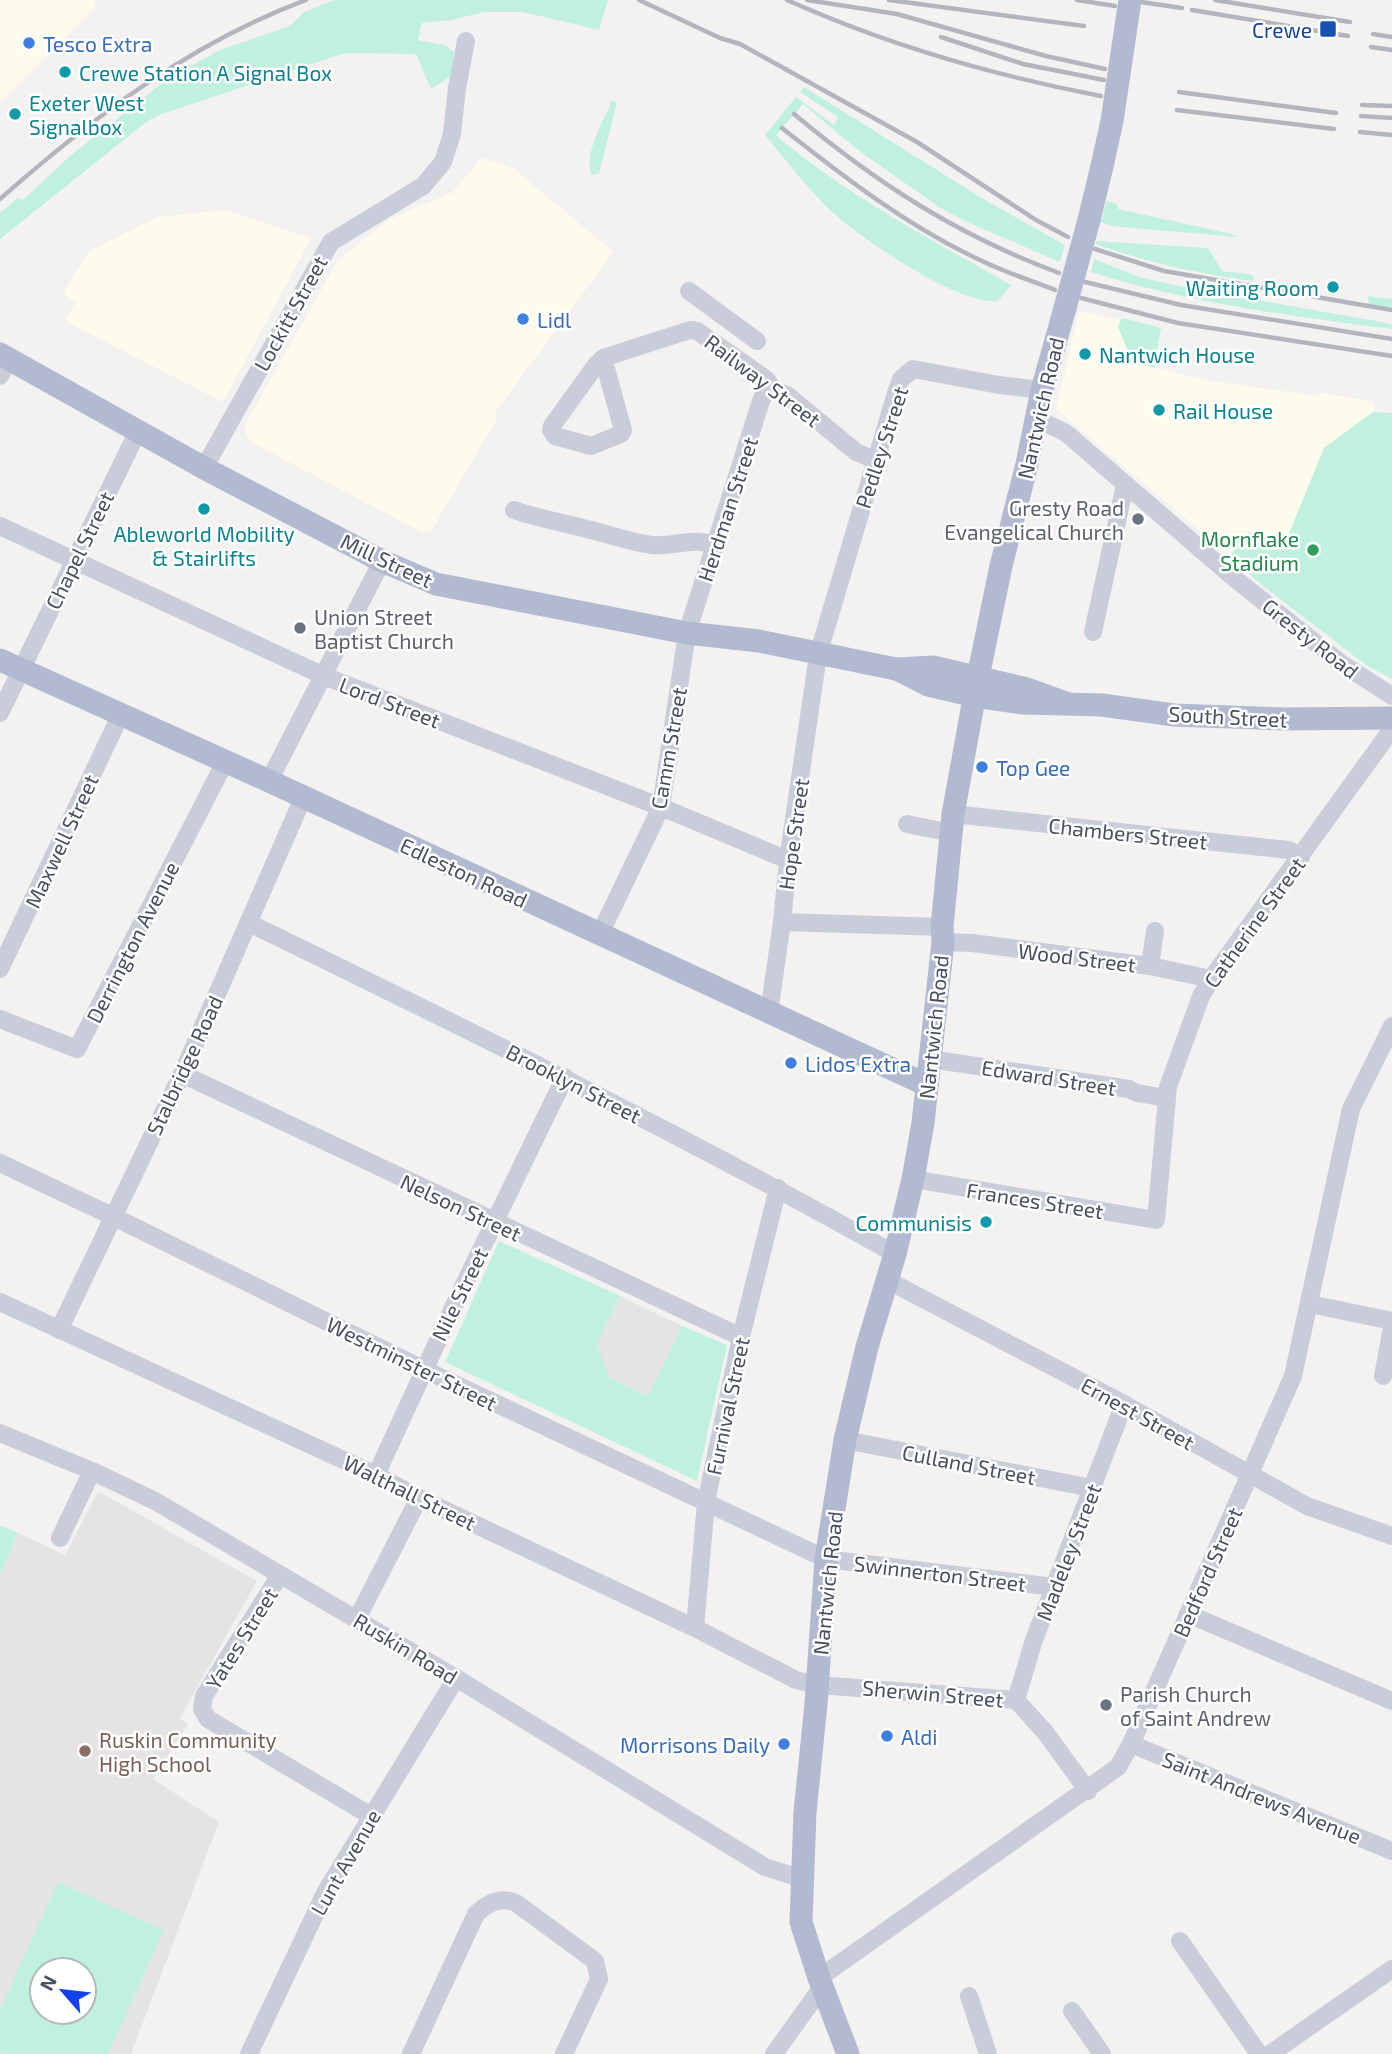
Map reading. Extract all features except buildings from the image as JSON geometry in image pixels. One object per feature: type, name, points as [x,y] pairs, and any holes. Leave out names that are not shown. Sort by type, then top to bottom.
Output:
[{"type":"main road","name":"Nantwich Road","points":[[848,2054],[801,1922],[804,1812],[818,1685],[826,1559],[845,1440],[867,1347],[895,1254],[913,1179],[930,1059],[952,824],[977,686],[1001,566],[1042,390],[1086,232],[1112,121],[1130,0]]},
{"type":"main road","name":"Mill Street","points":[[3,363],[138,431],[382,561],[436,584],[687,634],[759,641],[896,669],[928,685],[977,686]]},
{"type":"main road","name":"Edleston Road","points":[[10,665],[269,781],[927,1085]]},
{"type":"main road","name":"South Street","points":[[977,686],[1023,704],[1066,703],[1174,715],[1285,719],[1392,718]]},
{"type":"street","name":"Lockitt Street","points":[[204,468],[331,242],[423,186],[443,162],[452,134],[466,41]]},
{"type":"street","points":[[689,291],[757,341]]},
{"type":"street","points":[[712,340],[728,321]]},
{"type":"street","name":"Railway Street","points":[[603,358],[690,330],[697,331],[767,380],[773,390],[787,395],[856,453],[875,460]]},
{"type":"street","points":[[603,358],[623,430],[621,434],[591,446],[555,436],[551,430],[552,426],[603,358]]},
{"type":"street","name":"Pedley Street","points":[[818,655],[875,460],[904,375],[913,369],[1042,390]]},
{"type":"street","name":"Herdman Street","points":[[687,634],[761,401],[764,394],[773,390]]},
{"type":"street","name":"Gresty Road","points":[[1037,419],[1066,433],[1234,578],[1342,664],[1392,696]]},
{"type":"street","name":"Chapel Street","points":[[0,713],[10,665],[73,560],[138,431]]},
{"type":"street","points":[[1093,632],[1125,485]]},
{"type":"street","points":[[514,510],[546,521],[585,528],[630,541],[661,545],[698,541],[717,545]]},
{"type":"street","name":"Lord Street","points":[[0,526],[324,676],[661,807],[788,860]]},
{"type":"street","points":[[269,781],[382,561]]},
{"type":"street","name":"Camm Street","points":[[600,934],[661,807],[687,634]]},
{"type":"street","name":"Hope Street","points":[[769,1013],[818,655]]},
{"type":"street","name":"Maxwell Street","points":[[0,969],[121,714]]},
{"type":"street","name":"Catherine Street","points":[[1156,1220],[1166,1098],[1201,996],[1392,729]]},
{"type":"street","name":"Derrington Avenue","points":[[0,1019],[77,1049],[225,762]]},
{"type":"street","name":"Stalbridge Road","points":[[59,1330],[182,1074],[303,798]]},
{"type":"street","name":"Chambers Street","points":[[907,824],[952,824],[1289,850],[1301,857]]},
{"type":"street","name":"Wood Street","points":[[782,922],[942,935],[972,943],[1150,966],[1211,979]]},
{"type":"street","name":"Brooklyn Street","points":[[249,923],[565,1077],[778,1188],[895,1254]]},
{"type":"street","points":[[1150,966],[1155,931]]},
{"type":"street","name":"Bedford Street","points":[[774,2054],[821,1983],[1118,1767],[1131,1744],[1251,1476],[1293,1376],[1351,1109],[1392,1026]]},
{"type":"street","name":"Edward Street","points":[[930,1059],[1129,1089],[1166,1098]]},
{"type":"street","name":"Nelson Street","points":[[182,1074],[741,1337]]},
{"type":"street","name":"Nile Street","points":[[376,1475],[423,1369],[565,1077]]},
{"type":"street","name":"Westminster Street","points":[[0,1163],[423,1369],[826,1559]]},
{"type":"street","name":"Frances Street","points":[[913,1179],[1156,1220]]},
{"type":"street","name":"Furnival Street","points":[[695,1628],[706,1502],[741,1337],[778,1188]]},
{"type":"street","name":"Ernest Street","points":[[887,1280],[1124,1404],[1307,1506],[1392,1536]]},
{"type":"street","name":"Walthall Street","points":[[0,1302],[376,1475],[419,1498],[695,1628],[796,1680],[818,1685]]},
{"type":"street","points":[[1310,1304],[1392,1321]]},
{"type":"street","points":[[1382,1376],[1392,1328]]},
{"type":"street","name":"Madeley Street","points":[[1016,1700],[1034,1640],[1124,1404]]},
{"type":"street","name":"Ruskin Road","points":[[0,1433],[92,1471],[155,1501],[456,1678],[765,1867],[803,1879]]},
{"type":"street","name":"Culland Street","points":[[845,1440],[1092,1488]]},
{"type":"street","points":[[60,1538],[92,1471]]},
{"type":"street","points":[[357,1619],[419,1498]]},
{"type":"street","name":"Swinnerton Street","points":[[826,1559],[1054,1587]]},
{"type":"street","name":"Yates Street","points":[[280,1575],[204,1696],[202,1709],[208,1719],[371,1816]]},
{"type":"street","points":[[1188,1614],[1392,1701]]},
{"type":"street","name":"Lunt Avenue","points":[[249,2054],[325,1893],[456,1678]]},
{"type":"street","name":"Sherwin Street","points":[[818,1685],[1016,1700],[1045,1732],[1087,1791]]},
{"type":"street","name":"Saint Andrews Avenue","points":[[1131,1744],[1392,1851]]},
{"type":"street","points":[[411,2054],[476,1914],[495,1901],[506,1899],[516,1903],[595,1961],[599,1979],[564,2054]]},
{"type":"street","points":[[1180,1941],[1259,2054]]},
{"type":"street","points":[[1270,2054],[1392,1969]]},
{"type":"street","points":[[969,1996],[988,2054]]},
{"type":"street","points":[[1072,2011],[1102,2054]]},
{"type":"shaded area","name":"Tesco Extra","points":[[0,0],[94,0],[95,8],[0,103]]},
{"type":"shaded area","points":[[481,158],[514,169],[613,252],[496,411],[496,420],[431,531],[422,532],[251,442],[245,425],[339,259],[388,220],[453,192]]},
{"type":"shaded area","points":[[225,210],[311,238],[223,402],[65,321],[75,303],[63,294],[90,251],[158,217]]},
{"type":"shaded area","points":[[1079,311],[1120,320],[1118,327],[1134,363],[1205,380],[1316,396],[1322,393],[1371,401],[1375,406],[1373,412],[1324,448],[1285,543],[1248,532],[1230,556],[1056,409]]},
{"type":"shaded area","points":[[620,1296],[682,1326],[649,1396],[609,1377],[596,1344]]},
{"type":"shaded area","name":"Ruskin Community High School","points":[[98,1491],[257,1581],[180,1718],[188,1724],[153,1779],[219,1822],[131,2054],[0,2054],[0,1574],[18,1533],[65,1555]]},
{"type":"green space","points":[[334,0],[608,0],[599,30],[523,12],[484,12],[452,20],[422,23],[418,40],[445,45],[454,52],[451,76],[431,89],[416,54],[345,53],[159,115],[145,123],[0,239],[0,213],[18,198],[23,200],[70,156],[170,77],[220,50],[290,26],[304,12]]},
{"type":"green space","points":[[804,87],[985,200],[1065,245],[1060,262],[939,207],[858,150],[803,104],[776,135],[860,197],[1011,285],[998,301],[981,300],[935,281],[885,252],[829,209],[765,135],[796,97],[834,125],[838,117],[800,92]]},
{"type":"green space","points":[[611,100],[617,102],[599,173],[592,175],[592,149]]},
{"type":"green space","points":[[1107,201],[1117,204],[1118,209],[1236,237],[1112,226],[1101,222]]},
{"type":"green space","points":[[1096,241],[1208,248],[1222,271],[1254,275],[1253,281],[1155,262],[1098,245]]},
{"type":"green space","points":[[1094,259],[1139,277],[1392,324],[1392,329],[1278,313],[1165,292],[1091,272]]},
{"type":"green space","points":[[1368,296],[1392,299],[1392,308],[1369,304]]},
{"type":"green space","points":[[1122,318],[1161,328],[1154,368],[1133,363],[1118,327]]},
{"type":"green space","name":"Mornflake Stadium","points":[[1373,412],[1392,413],[1392,679],[1366,665],[1258,582],[1230,556],[1248,532],[1285,543],[1324,448]]},
{"type":"green space","points":[[499,1241],[620,1296],[597,1344],[609,1377],[648,1396],[682,1326],[727,1345],[697,1481],[445,1362]]},
{"type":"green space","points":[[0,1525],[18,1533],[0,1574]]},
{"type":"green space","points":[[58,1882],[164,1930],[108,2054],[7,2054],[0,2051],[0,2009]]},
{"type":"railway","points":[[0,199],[70,140],[144,85],[222,38],[306,0]]},
{"type":"railway","points":[[639,0],[720,38],[740,44],[917,142],[1036,220],[1068,237]]},
{"type":"railway","points":[[787,0],[863,31],[941,57],[1021,79],[1101,96]]},
{"type":"railway","points":[[807,0],[897,14],[1046,56],[1105,69]]},
{"type":"railway","points":[[889,0],[1084,26]]},
{"type":"railway","points":[[1077,0],[1115,6]]},
{"type":"railway","points":[[1215,0],[1350,22]]},
{"type":"railway","points":[[1141,2],[1182,8]]},
{"type":"railway","points":[[1192,10],[1348,36]]},
{"type":"railway","points":[[1373,34],[1392,37]]},
{"type":"railway","points":[[941,37],[1023,64],[1104,80]]},
{"type":"railway","points":[[1371,47],[1392,50]]},
{"type":"railway","points":[[1179,92],[1336,113]]},
{"type":"railway","points":[[1362,105],[1392,106]]},
{"type":"railway","points":[[1177,110],[1334,129]]},
{"type":"railway","points":[[794,114],[856,163],[920,205],[986,242],[1059,273]]},
{"type":"railway","points":[[1361,116],[1392,118]]},
{"type":"railway","points":[[782,128],[853,182],[927,232],[989,264],[1055,290]]},
{"type":"railway","points":[[1360,132],[1392,135]]},
{"type":"railway","points":[[1095,249],[1164,271],[1392,310]]},
{"type":"railway","points":[[1085,282],[1181,305],[1392,339]]},
{"type":"railway","points":[[1081,298],[1178,323],[1392,356]]},
{"type":"place","name":"Crewe","points":[[1328,29]]},
{"type":"place","name":"Tesco Extra","points":[[29,43]]},
{"type":"place","name":"Crewe Station A Signal Box","points":[[65,72]]},
{"type":"place","name":"Exeter West Signalbox","points":[[15,114]]},
{"type":"place","name":"Waiting Room","points":[[1333,287]]},
{"type":"place","name":"Lidl","points":[[523,319]]},
{"type":"place","name":"Nantwich House","points":[[1085,354]]},
{"type":"place","name":"Rail House","points":[[1159,410]]},
{"type":"place","name":"Ableworld Mobility & Stairlifts","points":[[204,509]]},
{"type":"place","name":"Gresty Road Evangelical Church","points":[[1138,519]]},
{"type":"place","name":"Mornflake Stadium","points":[[1313,550]]},
{"type":"place","name":"Union Street Baptist Church","points":[[300,628]]},
{"type":"place","name":"Top Gee","points":[[982,767]]},
{"type":"place","name":"Lidos Extra","points":[[791,1063]]},
{"type":"place","name":"Communisis","points":[[986,1222]]},
{"type":"place","name":"Parish Church of Saint Andrew","points":[[1106,1705]]},
{"type":"place","name":"Aldi","points":[[887,1736]]},
{"type":"place","name":"Morrisons Daily","points":[[784,1744]]},
{"type":"place","name":"Ruskin Community High School","points":[[85,1751]]}]
